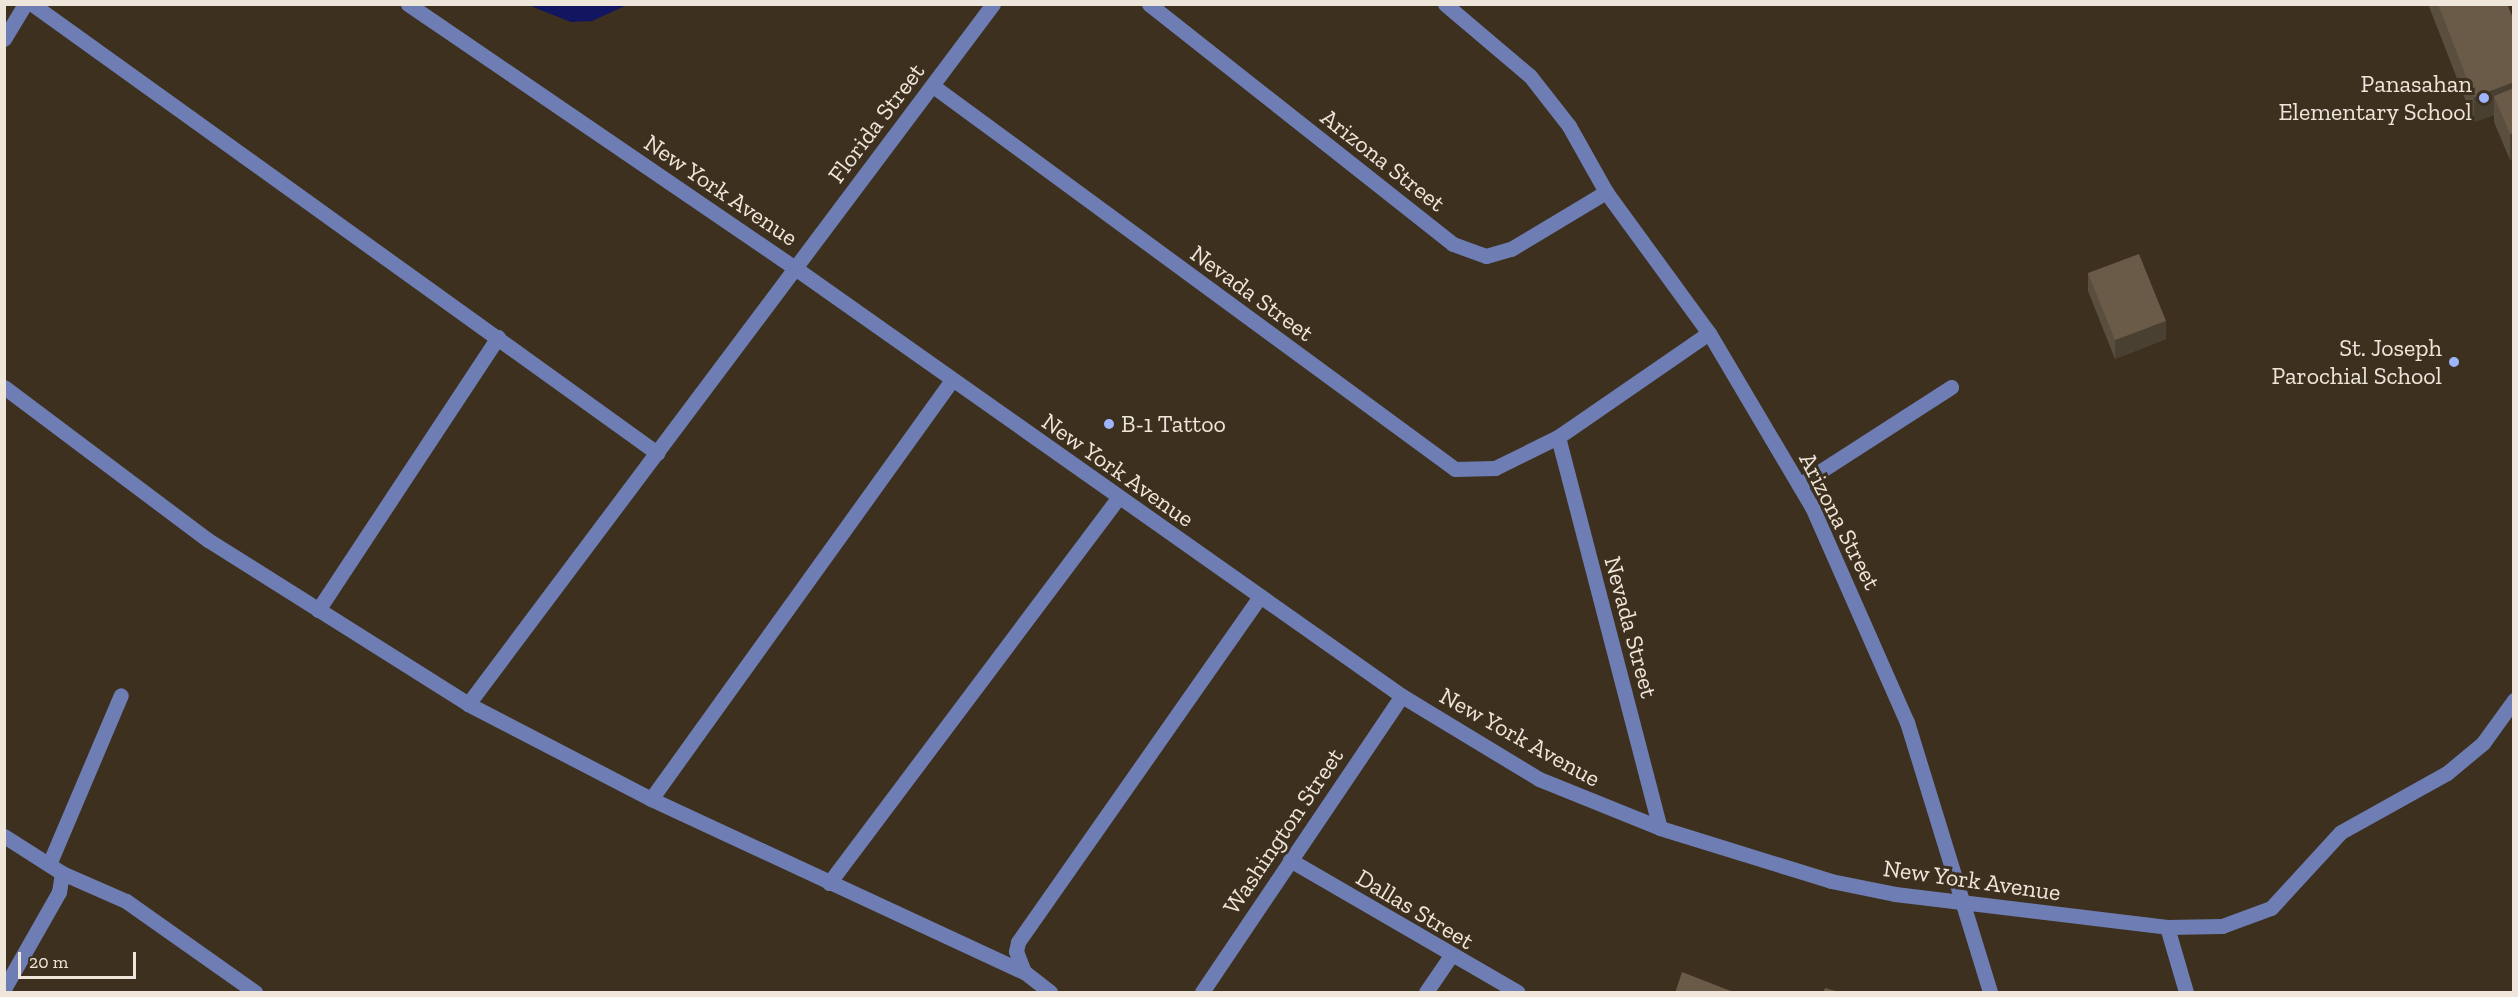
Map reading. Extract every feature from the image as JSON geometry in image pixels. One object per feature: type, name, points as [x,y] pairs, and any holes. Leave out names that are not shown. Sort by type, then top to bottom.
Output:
[{"type":"street","points":[[4,39],[24,4]]},
{"type":"street","points":[[32,4],[657,453]]},
{"type":"street","name":"New York Avenue","points":[[408,4],[795,268],[1258,598],[1402,696],[1539,779],[1660,828],[1831,881],[1966,905],[2167,927],[2222,926],[2271,908],[2342,832],[2446,773],[2483,743],[2514,700]]},
{"type":"street","name":"Florida Street","points":[[468,704],[993,4]]},
{"type":"street","name":"Arizona Street","points":[[1149,4],[1453,244],[1486,256],[1511,249],[1606,192]]},
{"type":"street","name":"Arizona Street","points":[[1445,4],[1530,76],[1569,126],[1606,192],[1708,333],[1799,485],[1908,722],[1966,905]]},
{"type":"street","name":"Nevada Street","points":[[933,86],[1455,469],[1495,468],[1558,437],[1708,333]]},
{"type":"street","points":[[318,610],[498,338]]},
{"type":"street","points":[[651,798],[952,380]]},
{"type":"street","points":[[4,387],[208,540],[468,704],[651,798],[829,883],[1021,967],[1050,993]]},
{"type":"street","points":[[1799,485],[1951,387]]},
{"type":"street","name":"Nevada Street","points":[[1558,437],[1660,828]]},
{"type":"street","points":[[829,883],[1118,498]]},
{"type":"street","points":[[1021,967],[1018,942],[1258,598]]},
{"type":"street","points":[[50,862],[121,695]]},
{"type":"street","name":"Washington Street","points":[[1202,993],[1402,696]]},
{"type":"street","points":[[4,836],[50,862],[62,873],[126,901],[255,992]]},
{"type":"street","name":"Dallas Street","points":[[1290,860],[1450,957],[1518,993]]},
{"type":"street","points":[[4,989],[59,892],[62,873]]},
{"type":"street","points":[[1966,905],[1990,993]]},
{"type":"street","points":[[2167,927],[2186,993]]},
{"type":"street","points":[[1426,993],[1450,957]]},
{"type":"shaded area","points":[[528,5],[627,5],[592,21],[571,22]]},
{"type":"building","points":[[2438,4],[2507,4],[2514,21],[2514,82],[2474,97]]},
{"type":"building","points":[[2514,88],[2514,133],[2510,134],[2494,96]]},
{"type":"building","points":[[2139,254],[2166,321],[2115,340],[2088,273]]},
{"type":"building","points":[[1682,972],[1736,993],[1675,993]]},
{"type":"building","points":[[1825,988],[1843,993],[1823,993]]},
{"type":"place","name":"Panasahan Elementary School","points":[[2484,98]]},
{"type":"place","name":"St. Joseph Parochial School","points":[[2454,362]]},
{"type":"place","name":"B-1 Tattoo","points":[[1109,424]]}]
